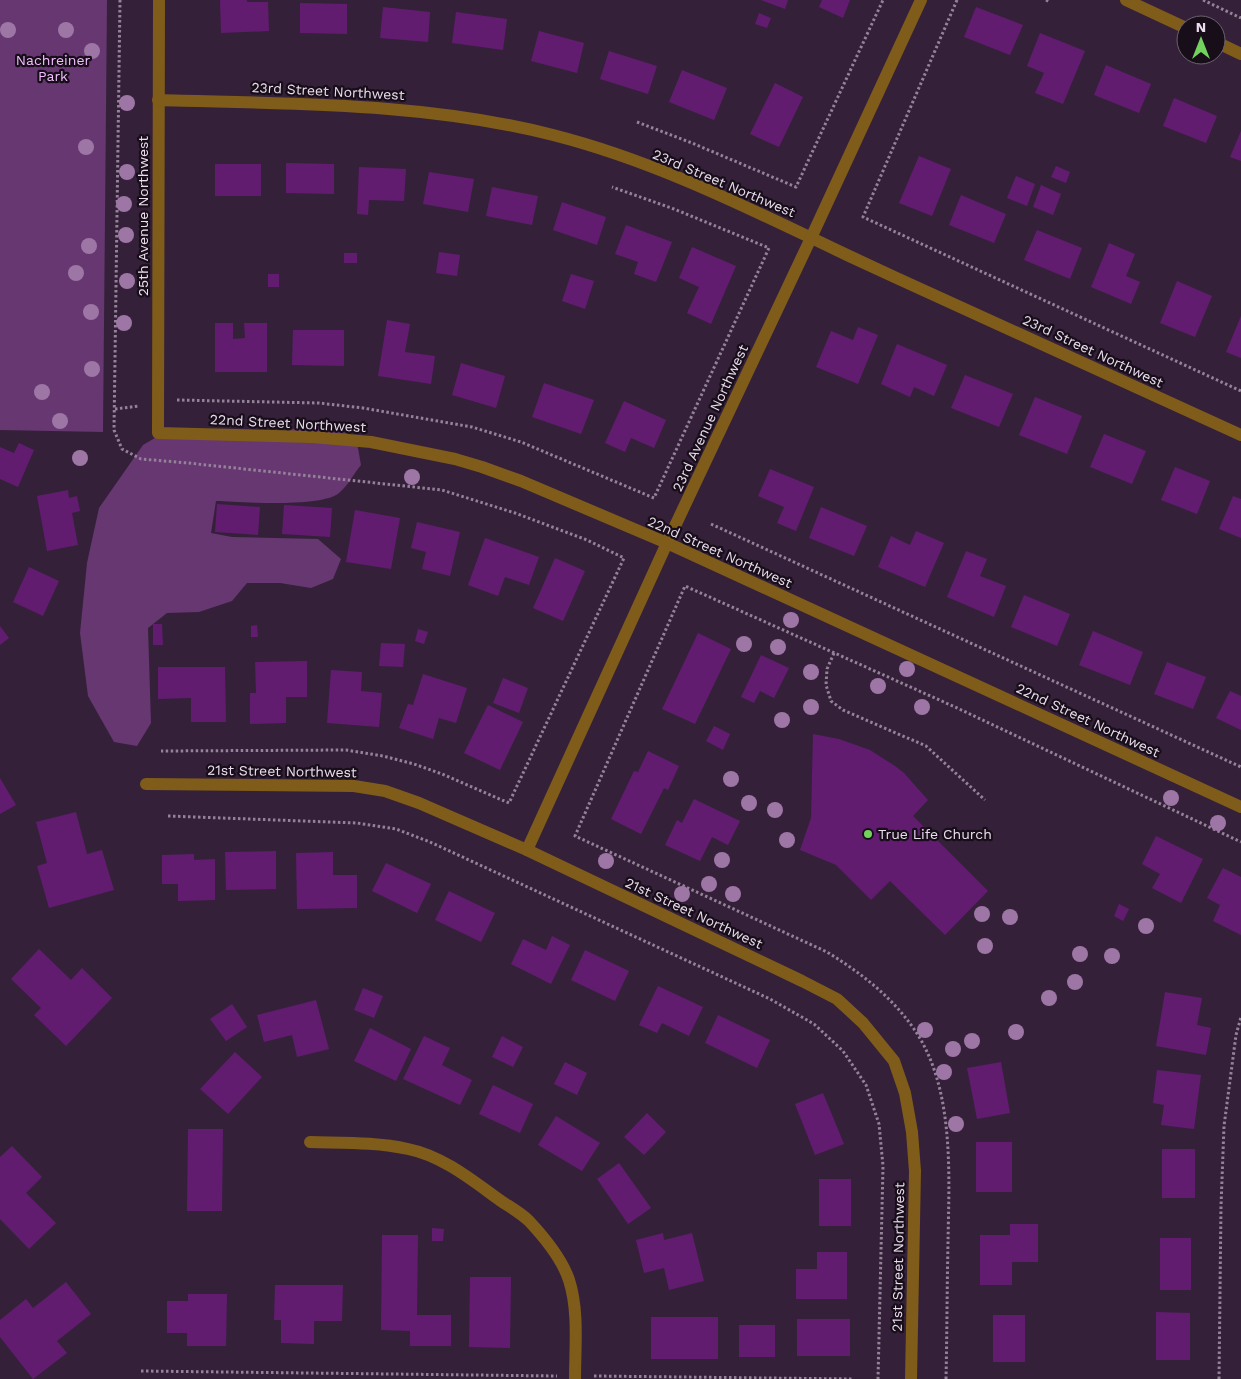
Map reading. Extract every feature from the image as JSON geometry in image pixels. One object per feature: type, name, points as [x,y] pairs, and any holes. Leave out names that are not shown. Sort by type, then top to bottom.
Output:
[{"type":"street","name":"25th Avenue Northwest","points":[[158,433],[159,0]]},
{"type":"street","name":"23rd Avenue Northwest","points":[[527,850],[667,543],[921,0]]},
{"type":"street","points":[[1126,0],[1176,23]]},
{"type":"street","points":[[1226,47],[1241,54]]},
{"type":"street","name":"23rd Street Northwest","points":[[158,100],[365,106],[446,114],[554,135],[598,148],[694,184],[1241,435]]},
{"type":"street","name":"22nd Street Northwest","points":[[158,433],[312,436],[371,442],[455,459],[521,481],[667,543],[1241,807]]},
{"type":"street","name":"21st Street Northwest","points":[[146,784],[345,786],[385,791],[419,803],[527,850],[837,999],[863,1023],[894,1061],[906,1093],[912,1132],[915,1172],[911,1379]]},
{"type":"street","points":[[310,1142],[370,1143],[410,1149],[427,1155],[459,1172],[527,1219],[539,1232],[561,1263],[569,1280],[575,1327],[575,1379]]},
{"type":"path","points":[[120,0],[114,430],[122,449],[140,459],[442,490],[515,513],[587,540],[624,558],[509,803],[414,764],[383,756],[346,750],[162,751]]},
{"type":"path","points":[[637,122],[796,187],[883,0]]},
{"type":"path","points":[[957,0],[863,217],[1241,391]]},
{"type":"path","points":[[1203,0],[1241,18]]},
{"type":"path","points":[[183,399],[319,403],[363,408],[472,427],[530,445],[654,498],[769,248],[674,209],[612,187]]},
{"type":"path","points":[[711,524],[1241,767]]},
{"type":"path","points":[[685,586],[955,707],[1241,842]]},
{"type":"path","points":[[834,653],[827,669],[826,685],[830,701],[843,710],[926,746],[985,800]]},
{"type":"path","points":[[168,816],[357,823],[396,829],[430,842],[770,999],[814,1024],[843,1051],[866,1085],[879,1124],[883,1166],[878,1379]]},
{"type":"path","points":[[1219,1379],[1224,1126],[1236,1035],[1241,1017]]},
{"type":"path","points":[[140,1371],[547,1376]]},
{"type":"path","points":[[608,1376],[854,1379]]},
{"type":"green space","name":"Nachreiner Park","points":[[0,0],[107,0],[103,432],[0,430]]},
{"type":"green space","points":[[304,423],[326,425],[356,437],[361,465],[345,487],[330,498],[316,501],[261,503],[216,501],[211,533],[232,537],[318,539],[341,559],[333,579],[311,588],[280,583],[247,583],[232,601],[199,612],[167,613],[148,628],[151,723],[137,746],[114,742],[88,696],[80,633],[87,563],[99,508],[143,445],[160,435],[272,440]]},
{"type":"building","points":[[220,0],[268,2],[269,31],[221,33]]},
{"type":"building","points":[[761,0],[788,0],[785,9]]},
{"type":"building","points":[[822,0],[850,0],[843,18],[819,7]]},
{"type":"building","points":[[300,3],[347,4],[347,34],[300,33]]},
{"type":"building","points":[[383,7],[430,12],[428,42],[380,38]]},
{"type":"building","points":[[976,7],[1023,25],[1010,55],[964,37]]},
{"type":"building","points":[[456,12],[507,19],[503,50],[452,43]]},
{"type":"building","points":[[759,13],[771,18],[767,28],[755,24]]},
{"type":"building","points":[[539,31],[584,43],[577,73],[531,61]]},
{"type":"building","points":[[1040,33],[1085,51],[1063,104],[1035,93],[1044,73],[1027,66]]},
{"type":"building","points":[[609,51],[657,66],[648,94],[600,79]]},
{"type":"building","points":[[1106,65],[1151,84],[1139,113],[1094,95]]},
{"type":"building","points":[[682,70],[727,88],[714,120],[669,102]]},
{"type":"building","points":[[775,83],[803,97],[779,147],[750,134]]},
{"type":"building","points":[[1174,98],[1217,116],[1206,143],[1163,126]]},
{"type":"building","points":[[1241,131],[1241,161],[1230,157]]},
{"type":"building","points":[[919,156],[951,169],[932,216],[899,203]]},
{"type":"building","points":[[286,163],[334,164],[334,194],[286,193]]},
{"type":"building","points":[[215,164],[261,164],[261,196],[215,196]]},
{"type":"building","points":[[1056,166],[1070,172],[1066,183],[1051,177]]},
{"type":"building","points":[[359,167],[406,169],[404,201],[369,200],[368,215],[357,214]]},
{"type":"building","points":[[429,172],[474,179],[468,212],[423,204]]},
{"type":"building","points":[[1016,176],[1035,184],[1027,206],[1007,198]]},
{"type":"building","points":[[1041,185],[1061,194],[1053,215],[1033,207]]},
{"type":"building","points":[[492,187],[538,196],[532,225],[486,216]]},
{"type":"building","points":[[961,195],[1006,214],[994,243],[949,225]]},
{"type":"building","points":[[562,202],[606,217],[597,245],[553,230]]},
{"type":"building","points":[[626,225],[672,242],[656,282],[634,274],[638,262],[615,254]]},
{"type":"building","points":[[1037,230],[1082,248],[1070,279],[1024,260]]},
{"type":"building","points":[[1109,243],[1135,254],[1126,276],[1140,282],[1131,304],[1091,287]]},
{"type":"building","points":[[692,247],[736,266],[711,324],[687,313],[699,287],[679,278]]},
{"type":"building","points":[[439,252],[460,255],[457,276],[436,273]]},
{"type":"building","points":[[344,253],[357,253],[357,263],[344,263]]},
{"type":"building","points":[[268,274],[279,274],[279,287],[268,287]]},
{"type":"building","points":[[571,274],[594,281],[585,309],[562,301]]},
{"type":"building","points":[[1177,281],[1212,296],[1195,337],[1160,323]]},
{"type":"building","points":[[1241,316],[1241,358],[1226,352]]},
{"type":"building","points":[[387,320],[410,324],[405,352],[435,356],[431,384],[378,376]]},
{"type":"building","points":[[215,323],[233,323],[233,339],[245,338],[244,323],[267,323],[267,372],[215,372]]},
{"type":"building","points":[[858,327],[878,335],[858,384],[816,367],[831,331],[853,340]]},
{"type":"building","points":[[293,330],[344,330],[344,366],[292,365]]},
{"type":"building","points":[[897,344],[947,365],[934,396],[914,387],[910,397],[881,384]]},
{"type":"building","points":[[461,363],[505,376],[496,408],[452,395]]},
{"type":"building","points":[[965,375],[1013,394],[999,427],[951,408]]},
{"type":"building","points":[[544,383],[594,400],[581,434],[532,417]]},
{"type":"building","points":[[1035,397],[1082,416],[1067,454],[1019,435]]},
{"type":"building","points":[[624,401],[666,420],[654,448],[631,438],[625,452],[605,443]]},
{"type":"building","points":[[1104,434],[1146,451],[1132,484],[1090,467]]},
{"type":"building","points":[[19,443],[34,450],[18,487],[0,479],[0,447],[14,453]]},
{"type":"building","points":[[1175,467],[1210,481],[1197,514],[1161,500]]},
{"type":"building","points":[[770,469],[814,487],[796,531],[777,523],[784,507],[758,496]]},
{"type":"building","points":[[68,490],[69,498],[77,496],[80,511],[72,513],[78,545],[47,551],[37,496]]},
{"type":"building","points":[[1233,496],[1241,499],[1241,538],[1219,529]]},
{"type":"building","points":[[217,504],[260,507],[258,535],[215,532]]},
{"type":"building","points":[[284,505],[332,508],[330,537],[282,534]]},
{"type":"building","points":[[821,507],[867,526],[854,556],[809,538]]},
{"type":"building","points":[[355,510],[400,518],[391,569],[346,562]]},
{"type":"building","points":[[417,522],[460,532],[450,576],[422,569],[426,552],[411,548]]},
{"type":"building","points":[[916,531],[944,543],[925,587],[878,567],[891,536],[910,545]]},
{"type":"building","points":[[485,538],[539,557],[529,585],[505,577],[498,596],[468,585]]},
{"type":"building","points":[[966,551],[987,559],[980,576],[1006,586],[994,617],[947,597]]},
{"type":"building","points":[[555,558],[585,571],[563,621],[533,608]]},
{"type":"building","points":[[29,567],[59,581],[43,616],[13,602]]},
{"type":"building","points":[[1024,595],[1070,614],[1057,646],[1011,627]]},
{"type":"building","points":[[153,624],[162,624],[163,645],[153,645]]},
{"type":"building","points":[[257,625],[258,637],[251,637],[251,626]]},
{"type":"building","points":[[0,626],[9,638],[0,645]]},
{"type":"building","points":[[418,629],[428,632],[424,644],[415,641]]},
{"type":"building","points":[[1093,631],[1143,652],[1130,685],[1079,665]]},
{"type":"building","points":[[698,633],[731,649],[695,724],[662,709]]},
{"type":"building","points":[[381,643],[405,644],[403,667],[379,666]]},
{"type":"building","points":[[761,655],[789,668],[774,698],[760,691],[754,703],[741,697]]},
{"type":"building","points":[[307,661],[307,697],[286,697],[286,723],[250,724],[250,693],[256,693],[255,662]]},
{"type":"building","points":[[1167,662],[1206,677],[1193,709],[1154,694]]},
{"type":"building","points":[[158,667],[225,667],[226,722],[191,722],[191,698],[158,699]]},
{"type":"building","points":[[331,670],[362,672],[361,691],[382,693],[379,727],[327,723]]},
{"type":"building","points":[[423,674],[467,688],[456,723],[439,718],[433,739],[399,728],[408,704],[413,705]]},
{"type":"building","points":[[503,678],[528,688],[519,713],[493,703]]},
{"type":"building","points":[[1230,691],[1241,696],[1241,730],[1216,718]]},
{"type":"building","points":[[488,705],[523,722],[500,770],[464,753]]},
{"type":"building","points":[[714,726],[730,734],[723,750],[706,741]]},
{"type":"building","name":"True Life Church","points":[[813,734],[839,739],[870,750],[904,773],[928,800],[913,816],[988,891],[945,935],[890,881],[871,900],[836,865],[800,850],[811,818]]},
{"type":"building","points":[[648,751],[679,766],[668,790],[664,788],[641,834],[611,819],[634,771],[638,772]]},
{"type":"building","points":[[0,778],[16,805],[0,814]]},
{"type":"building","points":[[694,799],[740,821],[728,845],[712,837],[700,861],[665,845],[677,820],[682,823]]},
{"type":"building","points":[[76,812],[87,854],[102,850],[114,890],[49,908],[37,866],[47,863],[36,822]]},
{"type":"building","points":[[1156,836],[1203,859],[1181,903],[1152,888],[1160,874],[1142,864]]},
{"type":"building","points":[[276,851],[276,889],[226,890],[225,852]]},
{"type":"building","points":[[333,852],[333,875],[357,875],[357,908],[297,909],[296,853]]},
{"type":"building","points":[[194,854],[194,860],[215,859],[215,900],[178,901],[178,884],[162,884],[162,855]]},
{"type":"building","points":[[386,863],[431,884],[417,913],[372,891]]},
{"type":"building","points":[[1223,868],[1241,877],[1241,935],[1213,921],[1220,905],[1207,898]]},
{"type":"building","points":[[449,891],[495,913],[481,942],[435,920]]},
{"type":"building","points":[[1119,904],[1129,909],[1123,921],[1114,916]]},
{"type":"building","points":[[552,936],[570,945],[551,984],[511,964],[523,939],[546,950]]},
{"type":"building","points":[[39,949],[71,980],[82,968],[112,998],[66,1046],[34,1015],[41,1008],[11,979]]},
{"type":"building","points":[[585,950],[629,971],[615,1001],[571,980]]},
{"type":"building","points":[[658,986],[703,1007],[689,1036],[662,1023],[657,1033],[639,1025]]},
{"type":"building","points":[[363,988],[383,996],[374,1018],[354,1010]]},
{"type":"building","points":[[1165,992],[1202,998],[1197,1025],[1211,1028],[1206,1055],[1156,1046]]},
{"type":"building","points":[[316,1000],[329,1049],[297,1057],[292,1035],[264,1042],[257,1015]]},
{"type":"building","points":[[232,1004],[247,1027],[226,1041],[210,1019]]},
{"type":"building","points":[[718,1015],[770,1040],[757,1068],[705,1043]]},
{"type":"building","points":[[370,1028],[411,1049],[396,1081],[354,1061]]},
{"type":"building","points":[[424,1036],[450,1048],[442,1065],[472,1080],[460,1105],[403,1079]]},
{"type":"building","points":[[502,1036],[523,1047],[513,1067],[492,1057]]},
{"type":"building","points":[[235,1052],[262,1077],[228,1114],[200,1089]]},
{"type":"building","points":[[565,1062],[587,1073],[577,1095],[554,1084]]},
{"type":"building","points":[[1001,1062],[1010,1113],[977,1119],[967,1068]]},
{"type":"building","points":[[1157,1070],[1201,1075],[1194,1129],[1161,1125],[1164,1105],[1153,1103]]},
{"type":"building","points":[[493,1085],[533,1104],[520,1133],[479,1114]]},
{"type":"building","points":[[823,1093],[844,1144],[815,1155],[795,1104]]},
{"type":"building","points":[[647,1113],[666,1132],[644,1155],[624,1137]]},
{"type":"building","points":[[556,1116],[600,1143],[582,1171],[538,1145]]},
{"type":"building","points":[[188,1129],[223,1129],[222,1211],[187,1211]]},
{"type":"building","points":[[976,1142],[1012,1142],[1012,1192],[976,1192]]},
{"type":"building","points":[[12,1146],[42,1177],[26,1193],[56,1223],[29,1249],[0,1219],[0,1157]]},
{"type":"building","points":[[1162,1149],[1195,1149],[1195,1198],[1162,1198]]},
{"type":"building","points":[[619,1163],[651,1208],[628,1224],[597,1179]]},
{"type":"building","points":[[819,1179],[851,1179],[851,1226],[819,1226]]},
{"type":"building","points":[[1010,1224],[1038,1224],[1038,1262],[1012,1262],[1012,1285],[980,1285],[980,1235],[1010,1235]]},
{"type":"building","points":[[432,1228],[444,1229],[443,1241],[432,1241]]},
{"type":"building","points":[[663,1233],[664,1240],[692,1233],[704,1281],[669,1290],[664,1268],[644,1273],[636,1240]]},
{"type":"building","points":[[382,1235],[418,1235],[417,1315],[451,1315],[451,1346],[410,1346],[410,1331],[381,1330]]},
{"type":"building","points":[[1160,1238],[1191,1238],[1191,1290],[1160,1290]]},
{"type":"building","points":[[817,1252],[847,1252],[847,1299],[796,1299],[796,1269],[817,1269]]},
{"type":"building","points":[[470,1277],[511,1277],[510,1348],[469,1347]]},
{"type":"building","points":[[66,1282],[91,1314],[57,1341],[67,1353],[33,1379],[0,1337],[0,1320],[26,1299],[33,1308]]},
{"type":"building","points":[[275,1285],[343,1285],[342,1321],[314,1321],[314,1344],[281,1343],[281,1320],[274,1320]]},
{"type":"building","points":[[188,1294],[227,1294],[226,1346],[187,1346],[187,1333],[167,1333],[167,1301],[188,1301]]},
{"type":"building","points":[[1156,1312],[1190,1313],[1190,1360],[1156,1360]]},
{"type":"building","points":[[993,1315],[1025,1315],[1025,1362],[993,1362]]},
{"type":"building","points":[[651,1317],[718,1317],[718,1359],[651,1359]]},
{"type":"building","points":[[797,1319],[850,1319],[850,1356],[797,1356]]},
{"type":"building","points":[[739,1325],[775,1325],[775,1357],[739,1357]]},
{"type":"place","name":"True Life Church","points":[[868,834]]}]
